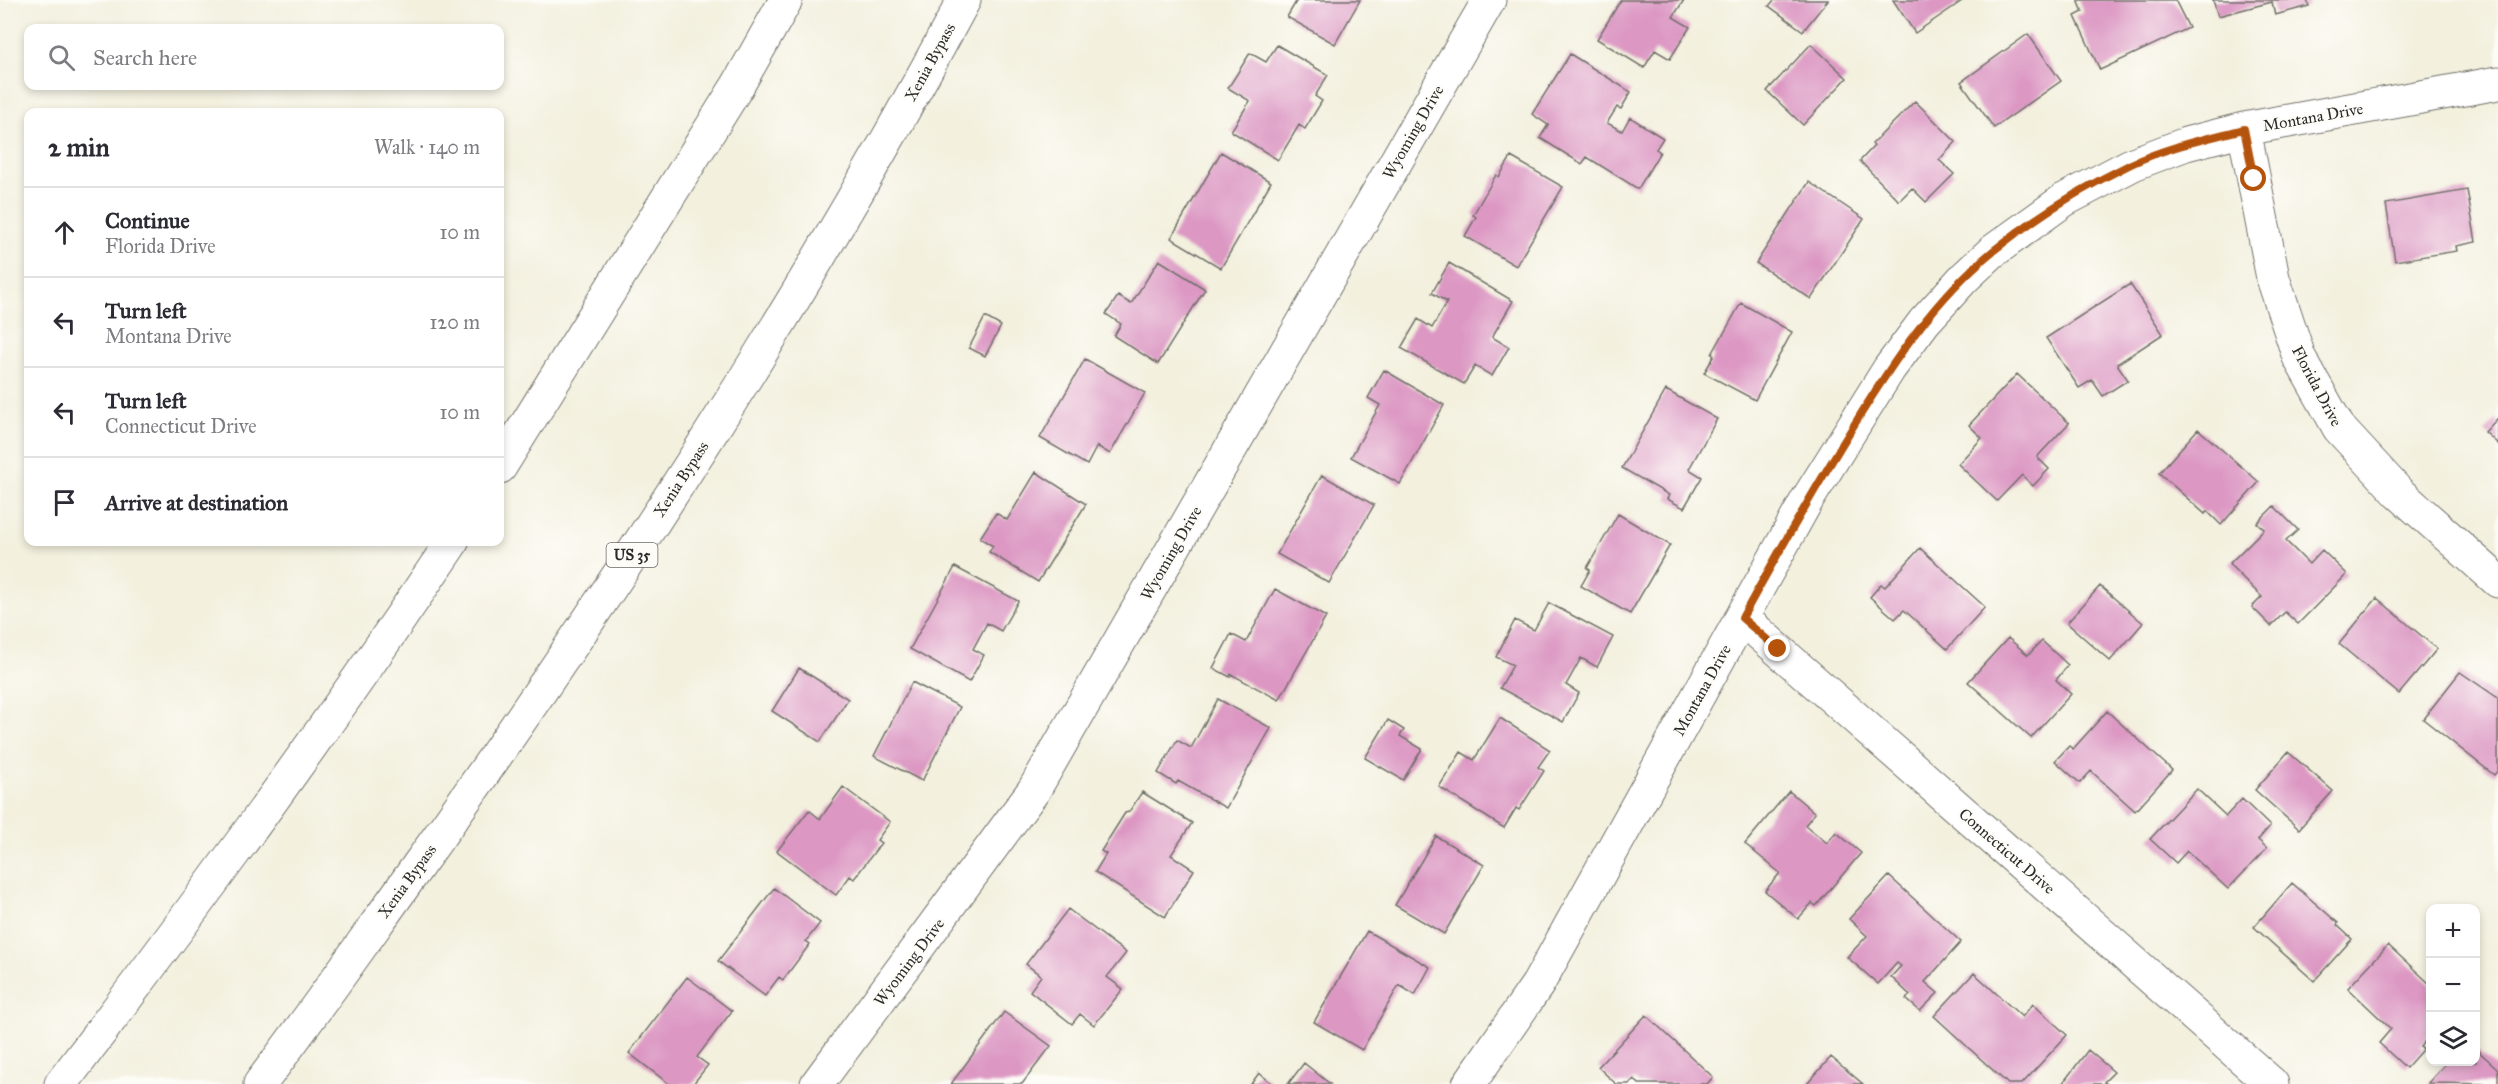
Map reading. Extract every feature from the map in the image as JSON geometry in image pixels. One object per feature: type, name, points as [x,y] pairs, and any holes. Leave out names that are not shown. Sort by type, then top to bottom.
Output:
[{"type":"main road","points":[[504,461],[738,85],[786,0]]},
{"type":"main road","name":"Xenia Bypass","points":[[260,1084],[493,761],[618,577],[780,323],[927,70],[964,0]]},
{"type":"main road","name":"Wyoming Drive","points":[[818,1084],[1034,790],[1489,0]]},
{"type":"main road","name":"Montana Drive","points":[[1469,1084],[1538,984],[1807,500],[1889,369],[1924,322],[1964,278],[1992,252],[2074,195],[2133,164],[2186,144],[2244,129],[2498,83]]},
{"type":"main road","name":"Florida Drive","points":[[2244,129],[2273,278],[2298,357],[2339,429],[2398,493],[2498,580]]},
{"type":"main road","points":[[61,1084],[164,950],[374,659],[449,546]]},
{"type":"main road","name":"Connecticut Drive","points":[[1742,618],[2272,1084]]},
{"type":"building","points":[[1297,0],[1360,0],[1335,44],[1287,17]]},
{"type":"building","points":[[1621,0],[1684,0],[1673,17],[1690,27],[1670,59],[1655,50],[1644,68],[1597,39]]},
{"type":"building","points":[[1774,0],[1828,0],[1803,31],[1769,6]]},
{"type":"building","points":[[1893,0],[1961,0],[1962,1],[1915,33]]},
{"type":"building","points":[[2078,0],[2175,0],[2189,28],[2100,70],[2075,16],[2083,12]]},
{"type":"building","points":[[2213,0],[2307,0],[2309,6],[2275,15],[2272,2],[2218,16]]},
{"type":"building","points":[[2028,34],[2061,81],[1994,128],[1961,82]]},
{"type":"building","points":[[1811,44],[1847,78],[1803,125],[1767,91]]},
{"type":"building","points":[[1277,45],[1328,75],[1315,96],[1322,101],[1305,129],[1299,125],[1278,160],[1231,131],[1250,101],[1228,88],[1250,53],[1266,62]]},
{"type":"building","points":[[1570,54],[1631,92],[1621,109],[1617,107],[1607,123],[1622,131],[1630,117],[1663,138],[1656,149],[1660,152],[1638,189],[1587,157],[1582,164],[1540,138],[1548,125],[1532,114]]},
{"type":"building","points":[[1915,101],[1956,142],[1939,160],[1954,174],[1926,202],[1912,188],[1899,201],[1860,161],[1874,146],[1872,144]]},
{"type":"building","points":[[1221,152],[1271,182],[1221,268],[1171,238]]},
{"type":"building","points":[[1511,157],[1563,187],[1516,266],[1465,236],[1476,217],[1473,215],[1496,175],[1499,177]]},
{"type":"building","points":[[1809,182],[1864,219],[1811,299],[1756,263]]},
{"type":"building","points":[[2467,190],[2476,242],[2456,246],[2457,251],[2395,261],[2386,204]]},
{"type":"building","points":[[1159,260],[1205,289],[1158,364],[1114,336],[1121,324],[1106,314],[1118,296],[1131,304]]},
{"type":"building","points":[[1449,263],[1513,301],[1492,337],[1509,347],[1492,376],[1475,366],[1464,384],[1401,348],[1418,319],[1432,328],[1447,302],[1432,293]]},
{"type":"building","points":[[2130,284],[2163,334],[2117,364],[2128,380],[2103,396],[2092,380],[2079,388],[2046,338]]},
{"type":"building","points":[[1741,303],[1792,332],[1755,400],[1704,373],[1714,356],[1712,354]]},
{"type":"building","points":[[985,317],[1001,326],[985,356],[969,348]]},
{"type":"building","points":[[1085,359],[1145,393],[1110,454],[1097,446],[1087,465],[1040,438]]},
{"type":"building","points":[[1384,370],[1444,405],[1400,484],[1351,457],[1380,405],[1368,398]]},
{"type":"building","points":[[2017,374],[2069,423],[2037,457],[2049,469],[2033,486],[2022,475],[1997,501],[1958,464],[1982,438],[1969,425]]},
{"type":"building","points":[[1666,390],[1717,419],[1689,469],[1702,477],[1684,508],[1667,499],[1669,495],[1622,468]]},
{"type":"building","points":[[2498,418],[2498,444],[2485,432]]},
{"type":"building","points":[[2198,429],[2259,482],[2221,525],[2207,511],[2205,514],[2159,473]]},
{"type":"building","points":[[1036,472],[1086,504],[1038,582],[989,552],[993,546],[980,538],[996,513],[1007,520]]},
{"type":"building","points":[[1322,475],[1374,505],[1329,583],[1277,554]]},
{"type":"building","points":[[2274,506],[2298,530],[2286,541],[2309,564],[2322,550],[2347,574],[2298,624],[2285,612],[2271,626],[2252,607],[2262,597],[2229,564],[2264,529],[2257,523]]},
{"type":"building","points":[[1618,514],[1670,545],[1630,614],[1581,586],[1590,570],[1587,568]]},
{"type":"building","points":[[1920,548],[1985,607],[1947,649],[1904,610],[1895,619],[1870,597],[1881,584],[1885,587]]},
{"type":"building","points":[[955,567],[1018,601],[1001,631],[987,623],[973,649],[984,655],[969,682],[910,649]]},
{"type":"building","points":[[2100,586],[2143,623],[2110,661],[2067,623]]},
{"type":"building","points":[[1275,589],[1326,617],[1279,700],[1231,674],[1230,677],[1213,668],[1231,634],[1246,642]]},
{"type":"building","points":[[2377,598],[2437,649],[2399,694],[2339,644]]},
{"type":"building","points":[[1549,603],[1613,637],[1597,667],[1581,658],[1566,685],[1579,693],[1563,722],[1500,688],[1513,665],[1496,657],[1515,620],[1534,630]]},
{"type":"building","points":[[2008,638],[2028,655],[2042,641],[2068,665],[2056,680],[2071,694],[2031,738],[1968,682]]},
{"type":"building","points":[[799,668],[848,699],[820,742],[772,711]]},
{"type":"building","points":[[2460,672],[2498,698],[2498,770],[2494,775],[2423,719]]},
{"type":"building","points":[[912,682],[960,707],[922,781],[874,756]]},
{"type":"building","points":[[1218,699],[1271,728],[1226,808],[1178,781],[1176,784],[1158,773],[1177,740],[1191,748]]},
{"type":"building","points":[[2107,711],[2172,770],[2135,811],[2091,771],[2080,783],[2055,761],[2069,746],[2073,749]]},
{"type":"building","points":[[1500,718],[1550,750],[1538,767],[1544,771],[1519,810],[1516,808],[1504,828],[1439,787],[1461,752],[1474,760]]},
{"type":"building","points":[[1388,720],[1404,730],[1400,736],[1422,749],[1403,780],[1365,758]]},
{"type":"building","points":[[2288,752],[2333,791],[2299,829],[2255,790]]},
{"type":"building","points":[[843,787],[890,822],[877,840],[881,843],[854,879],[850,876],[836,895],[777,851],[809,810],[820,819]]},
{"type":"building","points":[[2197,789],[2226,816],[2242,799],[2270,826],[2258,840],[2267,848],[2228,889],[2187,851],[2176,863],[2150,839]]},
{"type":"building","points":[[1789,791],[1815,813],[1805,825],[1827,843],[1836,832],[1861,853],[1816,906],[1812,903],[1798,919],[1765,891],[1780,873],[1745,844]]},
{"type":"building","points":[[1142,792],[1192,823],[1171,855],[1194,870],[1165,917],[1095,872],[1106,854],[1101,851],[1125,813],[1129,812]]},
{"type":"building","points":[[1436,836],[1484,865],[1444,934],[1395,905]]},
{"type":"building","points":[[1889,876],[1961,942],[1925,982],[1938,993],[1920,1011],[1906,999],[1910,995],[1891,977],[1901,966],[1897,963],[1878,984],[1847,957],[1867,936],[1849,919]]},
{"type":"building","points":[[2292,883],[2338,923],[2337,925],[2352,939],[2314,981],[2254,927]]},
{"type":"building","points":[[774,888],[820,923],[806,941],[810,944],[783,980],[779,977],[765,996],[718,961]]},
{"type":"building","points":[[1068,909],[1126,953],[1107,977],[1123,989],[1094,1025],[1080,1014],[1072,1024],[1030,991],[1041,976],[1026,964]]},
{"type":"building","points":[[1367,931],[1430,967],[1415,995],[1399,985],[1362,1050],[1314,1022]]},
{"type":"building","points":[[2388,945],[2426,980],[2426,1040],[2420,1047],[2423,1049],[2406,1068],[2379,1043],[2391,1029],[2348,988]]},
{"type":"building","points":[[1974,973],[2022,1017],[2033,1004],[2067,1035],[2022,1084],[2008,1084],[1934,1016]]},
{"type":"building","points":[[687,977],[732,1011],[697,1057],[708,1065],[693,1084],[669,1084],[629,1053]]},
{"type":"building","points":[[1004,1012],[1051,1046],[1022,1084],[951,1084]]},
{"type":"building","points":[[1646,1015],[1713,1077],[1707,1084],[1639,1084],[1634,1079],[1629,1084],[1616,1084],[1598,1067]]},
{"type":"building","points":[[2088,1050],[2114,1072],[2104,1082],[2107,1084],[2062,1084]]},
{"type":"building","points":[[2480,1053],[2498,1069],[2498,1084],[2428,1083],[2443,1066],[2480,1066]]},
{"type":"building","points":[[1831,1057],[1863,1084],[1807,1084]]},
{"type":"building","points":[[1304,1063],[1330,1084],[1288,1084]]},
{"type":"building","points":[[1259,1073],[1273,1084],[1251,1084]]},
{"type":"route","points":[[1778,649],[1742,618],[1807,500],[1889,369],[1924,322],[1964,278],[1992,252],[2064,200],[2133,164],[2186,144],[2244,129],[2254,179]]}]
